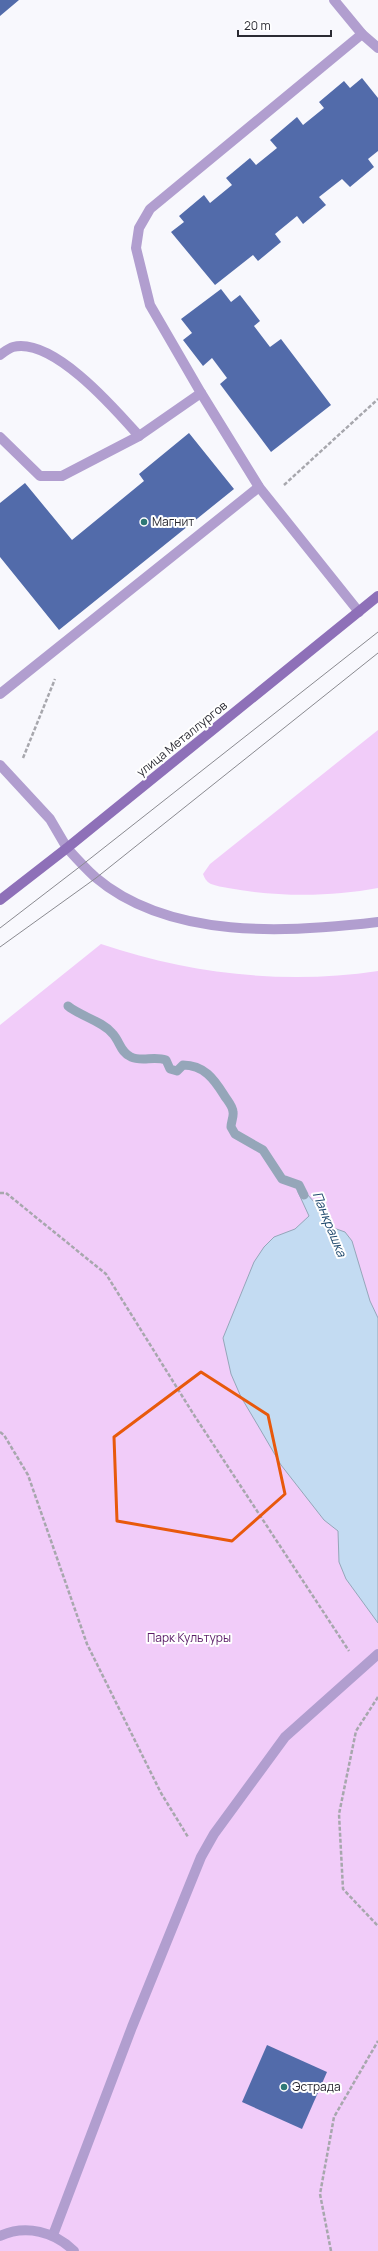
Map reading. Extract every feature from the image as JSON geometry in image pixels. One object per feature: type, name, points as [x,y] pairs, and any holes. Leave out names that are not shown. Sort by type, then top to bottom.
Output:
[{"type":"main road","name":"улица Металлургов","points":[[0,900],[67,848],[378,596]]},
{"type":"street","points":[[334,0],[362,34],[378,48]]},
{"type":"street","points":[[359,612],[260,487],[201,393],[150,305],[136,248],[139,228],[150,209],[362,34]]},
{"type":"street","points":[[0,355],[12,347],[31,347],[54,355],[107,401],[139,436]]},
{"type":"street","points":[[0,438],[40,476],[62,476],[139,436],[201,393]]},
{"type":"street","points":[[0,694],[260,487]]},
{"type":"street","points":[[0,765],[50,819],[67,848],[96,878],[124,896],[144,906],[180,918],[229,927],[268,929],[378,922]]},
{"type":"street","points":[[54,2235],[132,2027],[201,1858],[214,1834],[286,1737],[378,1654]]},
{"type":"street","points":[[0,2236],[7,2233],[28,2230],[54,2235],[74,2251]]},
{"type":"path","points":[[0,1193],[6,1193],[106,1274],[194,1415],[360,1669]]},
{"type":"path","points":[[0,1432],[28,1475],[87,1644],[161,1793],[201,1858]]},
{"type":"path","points":[[378,1697],[356,1731],[339,1814],[343,1889],[378,1926]]},
{"type":"path","points":[[331,2251],[320,2194],[334,2117],[378,2041]]},
{"type":"highlighted area","points":[[201,1372],[268,1415],[285,1494],[232,1541],[117,1521],[114,1437]]},
{"type":"green space","points":[[378,730],[378,888],[341,893],[303,895],[246,891],[213,885],[205,879],[203,874],[210,864]]},
{"type":"green space","name":"Парк Культуры","points":[[101,944],[169,963],[238,974],[273,977],[308,977],[378,971],[378,2251],[0,2251],[0,1025]]},
{"type":"water","points":[[299,1185],[315,1203],[322,1219],[328,1226],[345,1232],[352,1241],[370,1301],[378,1318],[378,1623],[346,1579],[339,1562],[338,1531],[324,1520],[281,1465],[241,1397],[231,1374],[223,1338],[254,1262],[264,1247],[274,1237],[295,1229],[309,1216],[298,1192]]},
{"type":"building","points":[[0,0],[19,0],[0,16]]},
{"type":"building","points":[[362,78],[378,98],[378,151],[368,159],[374,167],[350,187],[342,179],[319,197],[326,205],[303,224],[297,216],[275,234],[281,242],[258,261],[253,255],[215,285],[171,232],[184,222],[179,216],[204,195],[210,203],[232,185],[226,178],[250,158],[256,165],[277,148],[270,140],[297,117],[303,125],[324,108],[319,102],[344,81],[350,88]]},
{"type":"building","points":[[221,289],[231,302],[240,295],[260,321],[254,326],[270,347],[281,339],[331,405],[271,452],[220,384],[227,378],[212,358],[203,366],[183,340],[192,333],[181,319]]},
{"type":"building","name":"Магнит","points":[[189,433],[234,489],[59,630],[0,557],[0,503],[25,483],[72,540],[144,481],[139,474]]},
{"type":"building","name":"Эстрада","points":[[267,2045],[327,2072],[302,2129],[242,2102]]},
{"type":"waterway","name":"Панкрашка","points":[[68,1006],[108,1029],[115,1036],[122,1049],[131,1057],[139,1059],[166,1060],[170,1069],[177,1071],[183,1065],[197,1067],[208,1074],[230,1103],[233,1114],[231,1127],[235,1134],[263,1150],[282,1179],[299,1185],[304,1195]]},
{"type":"tram line","points":[[0,928],[378,632]]},
{"type":"tram line","points":[[0,947],[96,878],[378,653]]},
{"type":"place","name":"Магнит","points":[[144,522]]},
{"type":"place","name":"Эстрада","points":[[284,2087]]}]
